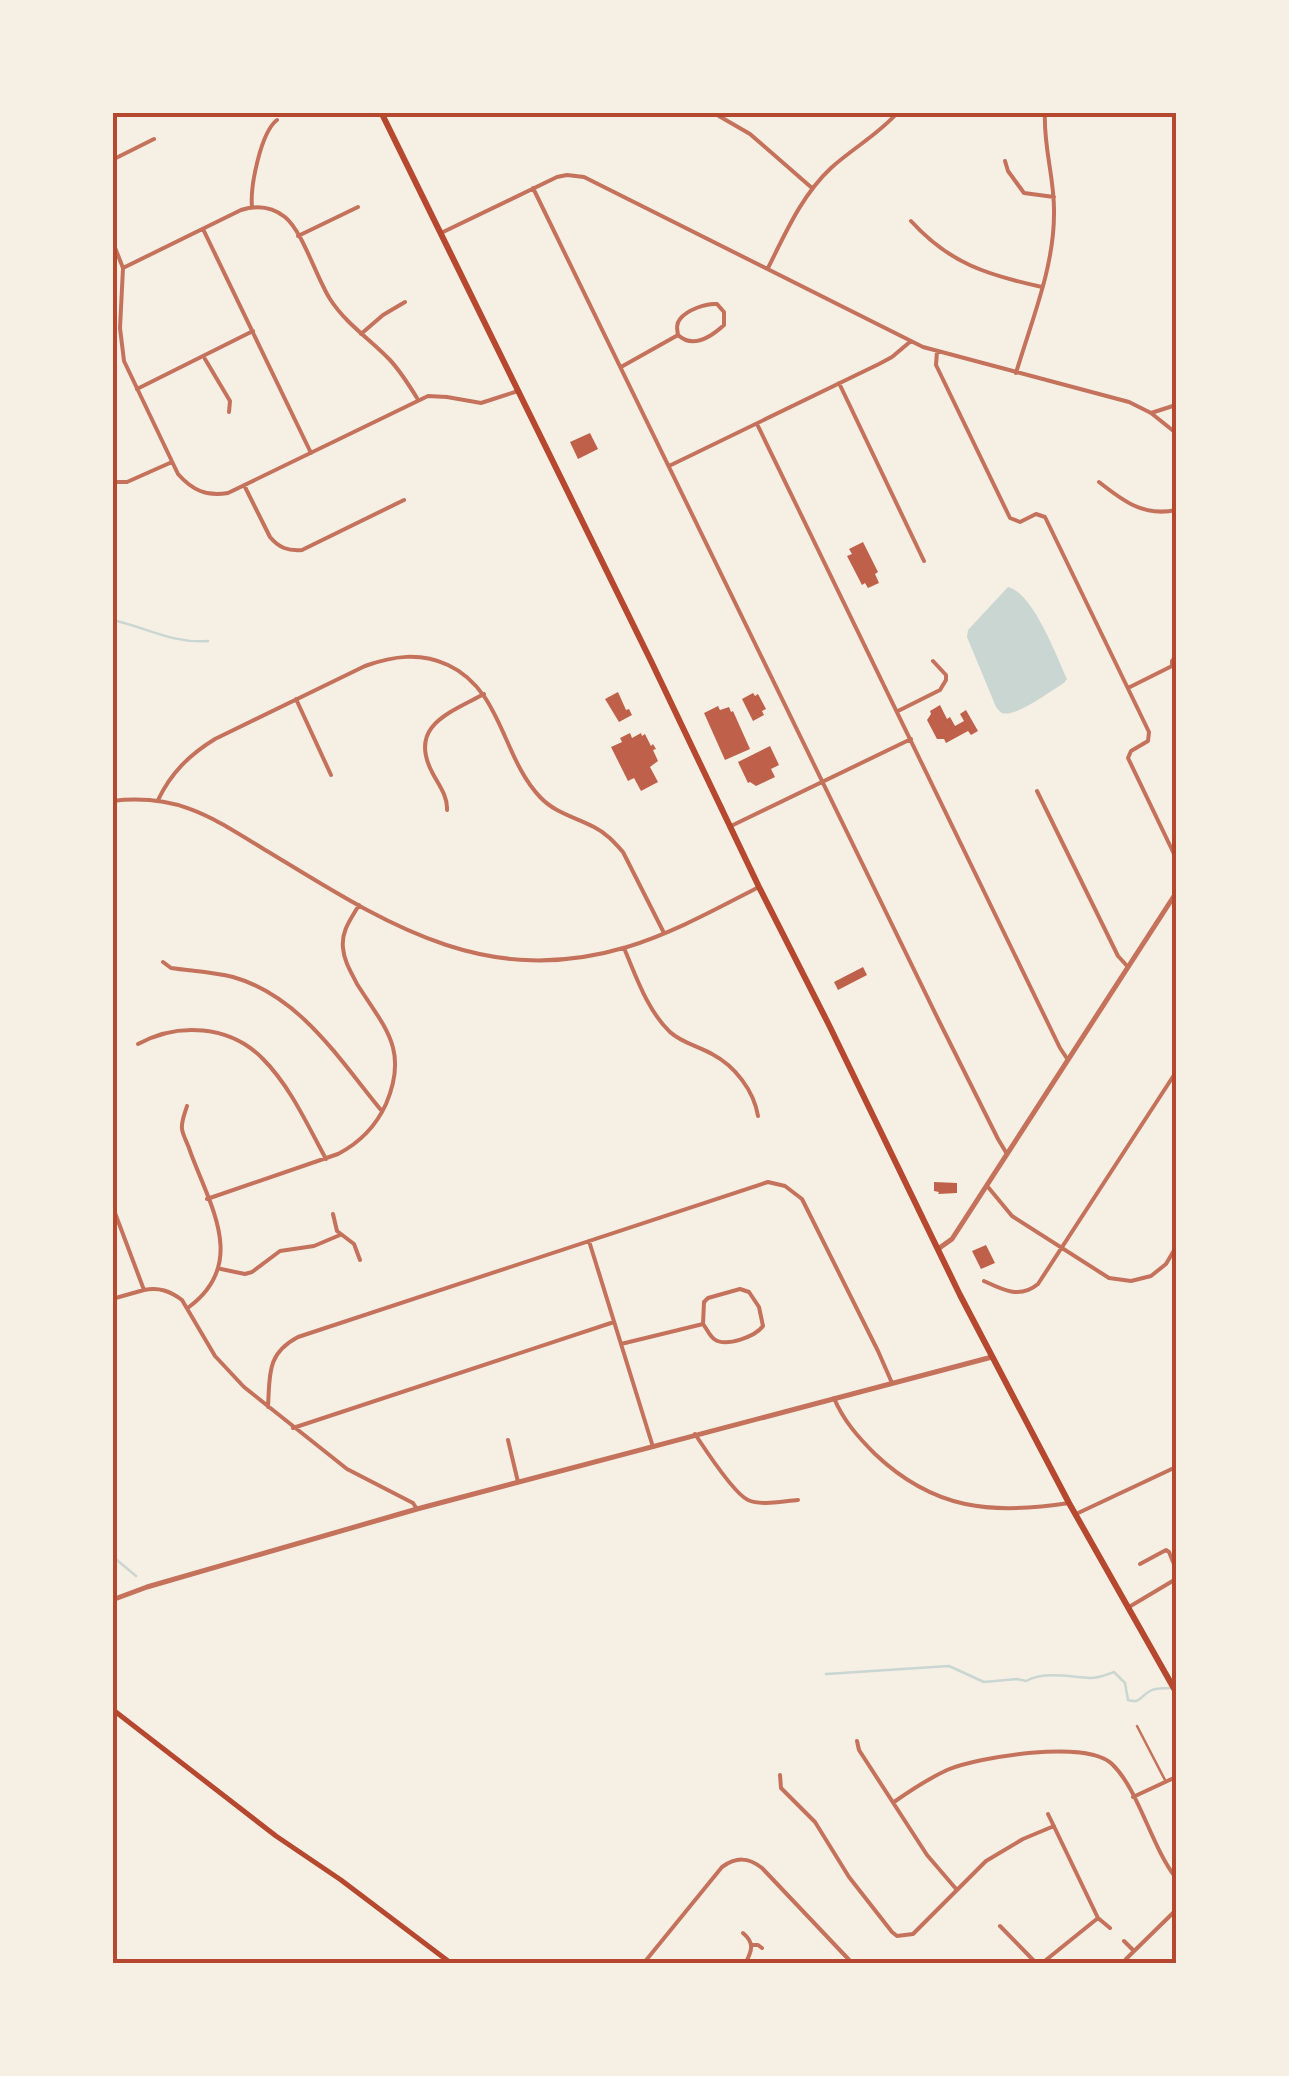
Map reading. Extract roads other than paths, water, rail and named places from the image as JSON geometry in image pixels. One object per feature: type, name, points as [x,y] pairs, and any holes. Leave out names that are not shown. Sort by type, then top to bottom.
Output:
[{"type":"main road","points":[[381,112],[938,1250],[1069,1503],[1176,1692]]},
{"type":"main road","points":[[112,1709],[276,1836],[452,1964]]},
{"type":"street","points":[[712,112],[731,120],[772,150],[812,188]]},
{"type":"street","points":[[768,268],[812,188],[830,168],[898,112]]},
{"type":"street","points":[[1016,374],[1052,243],[1054,197],[1045,145],[1046,112]]},
{"type":"street","points":[[252,207],[252,188],[267,130],[277,120]]},
{"type":"street","points":[[112,160],[154,139]]},
{"type":"street","points":[[1006,161],[1008,172],[1024,193],[1054,197]]},
{"type":"street","points":[[441,233],[567,175],[584,177],[910,341],[937,352],[1129,402],[1151,413],[1176,434]]},
{"type":"street","points":[[534,188],[1007,1154]]},
{"type":"street","points":[[124,268],[252,207],[272,209],[289,221],[331,301],[389,358],[418,400]]},
{"type":"street","points":[[298,236],[358,207]]},
{"type":"street","points":[[911,220],[933,243],[962,263],[1042,287]]},
{"type":"street","points":[[203,229],[311,453]]},
{"type":"street","points":[[112,240],[124,268],[120,345],[124,361],[172,462],[185,483],[204,493],[228,492],[418,400],[438,396],[481,404],[518,391]]},
{"type":"street","points":[[361,334],[405,302]]},
{"type":"street","points":[[706,303],[716,304],[724,312],[724,324],[697,342],[687,342],[678,334],[680,317],[706,303]]},
{"type":"street","points":[[137,389],[253,331]]},
{"type":"street","points":[[621,367],[678,334]]},
{"type":"street","points":[[669,466],[892,357],[910,341]]},
{"type":"street","points":[[937,352],[936,366],[1010,518],[1020,522],[1036,514],[1045,517],[1128,688],[1150,737],[1131,750],[1128,758],[1176,858]]},
{"type":"street","points":[[204,357],[230,401],[229,412]]},
{"type":"street","points":[[839,382],[924,562]]},
{"type":"street","points":[[1151,413],[1176,405]]},
{"type":"street","points":[[757,424],[1068,1060]]},
{"type":"street","points":[[112,482],[126,482],[172,462]]},
{"type":"street","points":[[1099,482],[1131,506],[1156,512],[1176,510]]},
{"type":"street","points":[[244,484],[270,537],[292,551],[302,550],[404,500]]},
{"type":"street","points":[[158,800],[173,774],[197,750],[296,698],[387,658],[417,656],[444,663],[467,676],[484,694],[536,792],[549,805],[594,826],[623,852],[664,933]]},
{"type":"street","points":[[1128,688],[1174,668],[1172,661],[1176,657]]},
{"type":"street","points":[[898,711],[944,686],[946,675],[934,661]]},
{"type":"street","points":[[447,810],[447,800],[425,756],[427,736],[438,720],[484,694]]},
{"type":"street","points":[[296,698],[332,775]]},
{"type":"street","points":[[729,827],[911,739]]},
{"type":"street","points":[[1037,792],[1118,956],[1128,967]]},
{"type":"street","points":[[112,801],[158,800],[198,810],[414,935],[497,957],[579,957],[624,948],[759,888]]},
{"type":"street","points":[[938,1250],[950,1243],[1176,893]]},
{"type":"street","points":[[207,1199],[326,1160],[352,1146],[382,1112],[394,1080],[394,1046],[351,974],[343,953],[344,933],[359,905]]},
{"type":"street","points":[[624,948],[660,1021],[678,1038],[714,1055],[732,1069],[754,1099],[758,1116]]},
{"type":"street","points":[[164,962],[171,968],[204,971],[251,983],[280,999],[313,1028],[382,1112]]},
{"type":"street","points":[[138,1044],[164,1032],[206,1030],[249,1048],[266,1062],[282,1084],[326,1160]]},
{"type":"street","points":[[984,1281],[1010,1292],[1030,1290],[1038,1284],[1176,1072]]},
{"type":"street","points":[[187,1106],[181,1126],[222,1240],[219,1268],[209,1289],[187,1308]]},
{"type":"street","points":[[268,1407],[272,1362],[298,1337],[768,1182],[798,1194],[807,1207],[892,1383]]},
{"type":"street","points":[[987,1185],[1012,1216],[1109,1278],[1131,1281],[1151,1276],[1176,1248]]},
{"type":"street","points":[[112,1205],[144,1290]]},
{"type":"street","points":[[333,1214],[340,1235],[354,1244],[360,1260]]},
{"type":"street","points":[[219,1268],[239,1274],[252,1272],[280,1251],[314,1246],[340,1235]]},
{"type":"street","points":[[589,1242],[652,1446]]},
{"type":"street","points":[[112,1300],[153,1288],[182,1300],[215,1356],[244,1387],[347,1469],[413,1503],[417,1509]]},
{"type":"street","points":[[740,1289],[749,1292],[759,1306],[763,1326],[752,1336],[724,1342],[713,1338],[703,1324],[704,1302],[708,1298],[740,1289]]},
{"type":"street","points":[[293,1428],[614,1322]]},
{"type":"street","points":[[621,1344],[703,1324]]},
{"type":"street","points":[[112,1600],[417,1509],[992,1357]]},
{"type":"street","points":[[834,1398],[859,1438],[923,1490],[984,1507],[1069,1503]]},
{"type":"street","points":[[696,1434],[718,1468],[747,1500],[798,1500]]},
{"type":"street","points":[[508,1440],[518,1482]]},
{"type":"street","points":[[1076,1514],[1176,1467]]},
{"type":"street","points":[[1140,1564],[1166,1550],[1176,1568]]},
{"type":"street","points":[[1129,1607],[1176,1578]]},
{"type":"street","points":[[857,1741],[928,1855],[957,1890]]},
{"type":"street","points":[[894,1802],[924,1782],[972,1762],[1034,1753],[1079,1752],[1098,1756],[1113,1765],[1176,1878]]},
{"type":"street","points":[[780,1776],[780,1788],[815,1822],[850,1877],[897,1936],[912,1934],[986,1861],[1054,1826]]},
{"type":"street","points":[[1133,1797],[1176,1777]]},
{"type":"street","points":[[1048,1814],[1098,1918],[1110,1928]]},
{"type":"street","points":[[643,1964],[722,1867],[742,1859],[762,1868],[853,1964]]},
{"type":"street","points":[[1126,1959],[1176,1910]]},
{"type":"street","points":[[1000,1926],[1039,1964],[1098,1918]]},
{"type":"street","points":[[999,1937],[1005,1931]]},
{"type":"street","points":[[743,1933],[752,1945],[745,1964]]},
{"type":"street","points":[[1124,1941],[1134,1951]]},
{"type":"street","points":[[752,1945],[762,1948]]},
{"type":"lane","points":[[1137,1726],[1166,1783]]},
{"type":"waterway","points":[[112,620],[171,638],[208,641]]},
{"type":"waterway","points":[[112,1556],[136,1576]]},
{"type":"waterway","points":[[826,1674],[949,1666],[984,1682],[1026,1681],[1049,1675],[1093,1678],[1114,1672],[1125,1683],[1128,1700],[1132,1701],[1152,1690],[1170,1688]]}]
